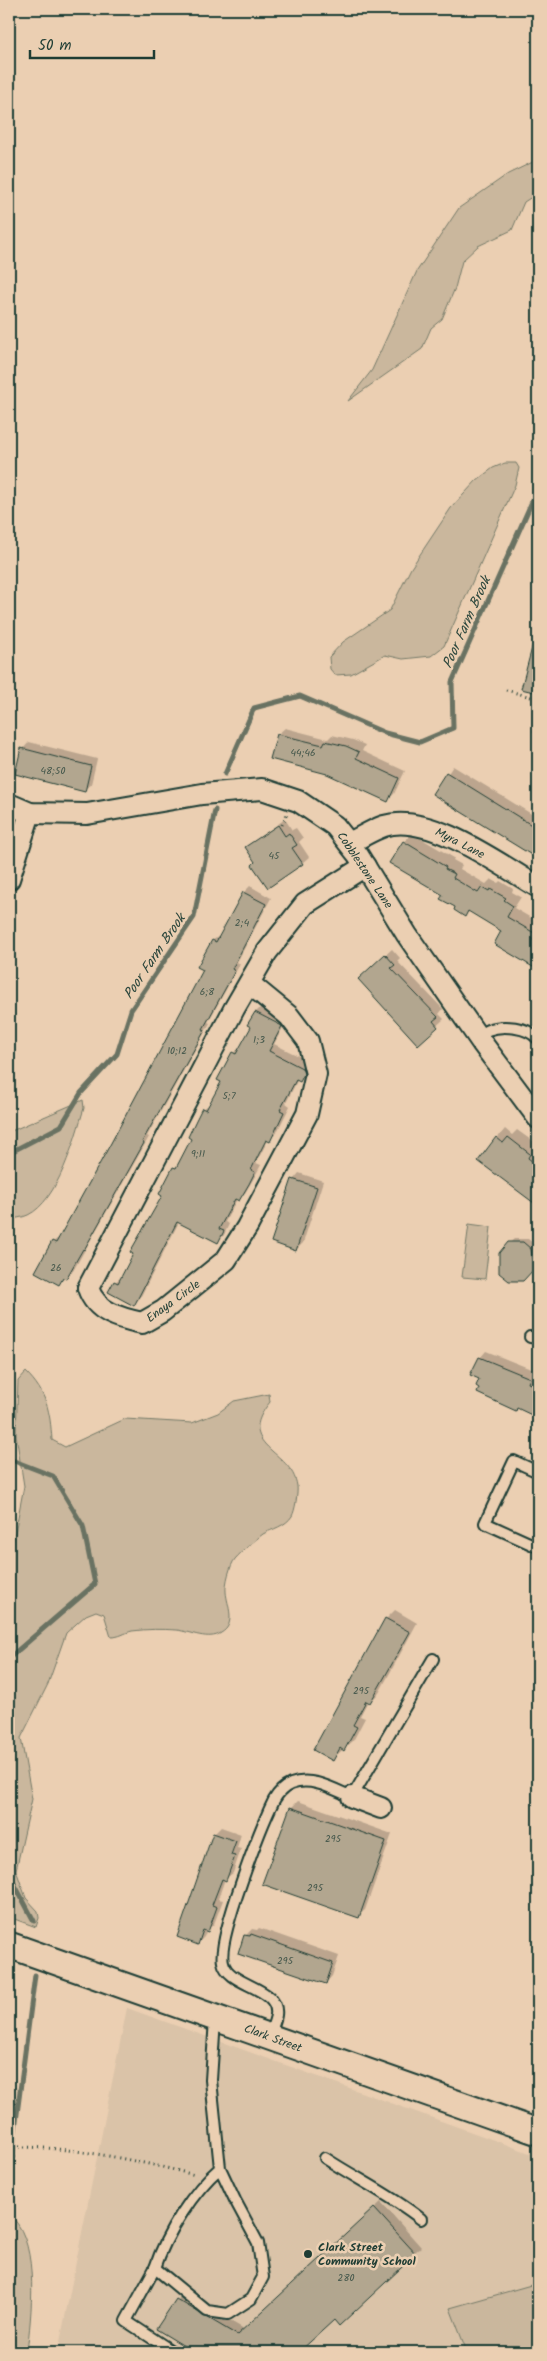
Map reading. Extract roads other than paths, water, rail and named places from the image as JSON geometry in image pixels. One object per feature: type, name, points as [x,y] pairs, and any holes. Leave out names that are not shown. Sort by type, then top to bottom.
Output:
[{"type":"street","name":"Cobblestone Lane","points":[[9,804],[30,813],[87,814],[202,794],[262,789],[298,801],[335,826],[349,843],[407,935],[478,1038],[537,1114]]},
{"type":"street","points":[[9,880],[30,813]]},
{"type":"street","name":"Myra Lane","points":[[349,843],[384,826],[416,824],[447,834],[538,887]]},
{"type":"street","name":"Enaya Circle","points":[[250,984],[289,1016],[308,1041],[316,1074],[307,1114],[247,1227],[226,1260],[163,1311],[142,1322],[117,1318],[92,1300],[88,1288],[230,1016],[267,952],[305,904],[365,866]]},
{"type":"street","points":[[352,1797],[380,1808]]},
{"type":"street","name":"Clark Street","points":[[9,1945],[538,2132]]},
{"type":"lane","points":[[478,1038],[488,1030],[517,1028],[532,1031],[538,1039]]},
{"type":"lane","points":[[538,1472],[514,1462],[485,1523],[538,1547]]},
{"type":"lane","points":[[269,2037],[276,2016],[273,2004],[257,1987],[243,1982],[228,1973],[222,1960],[224,1938],[241,1883],[274,1800],[284,1788],[302,1781],[315,1782],[352,1797],[433,1659]]},
{"type":"lane","points":[[156,2268],[207,2311],[228,2314],[251,2299],[263,2278],[258,2243],[220,2168],[211,2080],[215,2018]]},
{"type":"lane","points":[[325,2158],[351,2176],[398,2201],[421,2219]]},
{"type":"lane","points":[[173,2352],[126,2321],[156,2268],[164,2245],[186,2208],[208,2178],[220,2168]]},
{"type":"waterway","name":"Poor Farm Brook","points":[[225,774],[254,708],[300,696],[385,733],[420,742],[453,728],[452,682],[538,488]]},
{"type":"waterway","name":"Poor Farm Brook","points":[[9,1153],[61,1126],[81,1093],[117,1054],[131,1010],[194,917],[215,810]]},
{"type":"waterway","name":"Poor Farm Brook","points":[[9,1459],[53,1476],[83,1526],[95,1584],[9,1658]]},
{"type":"waterway","name":"Poor Farm Brook","points":[[9,1874],[34,1921]]},
{"type":"waterway","name":"Poor Farm Brook","points":[[9,2218],[14,2137],[35,1975]]},
{"type":"place","name":"Clark Street Community School","points":[[308,2254]]}]
